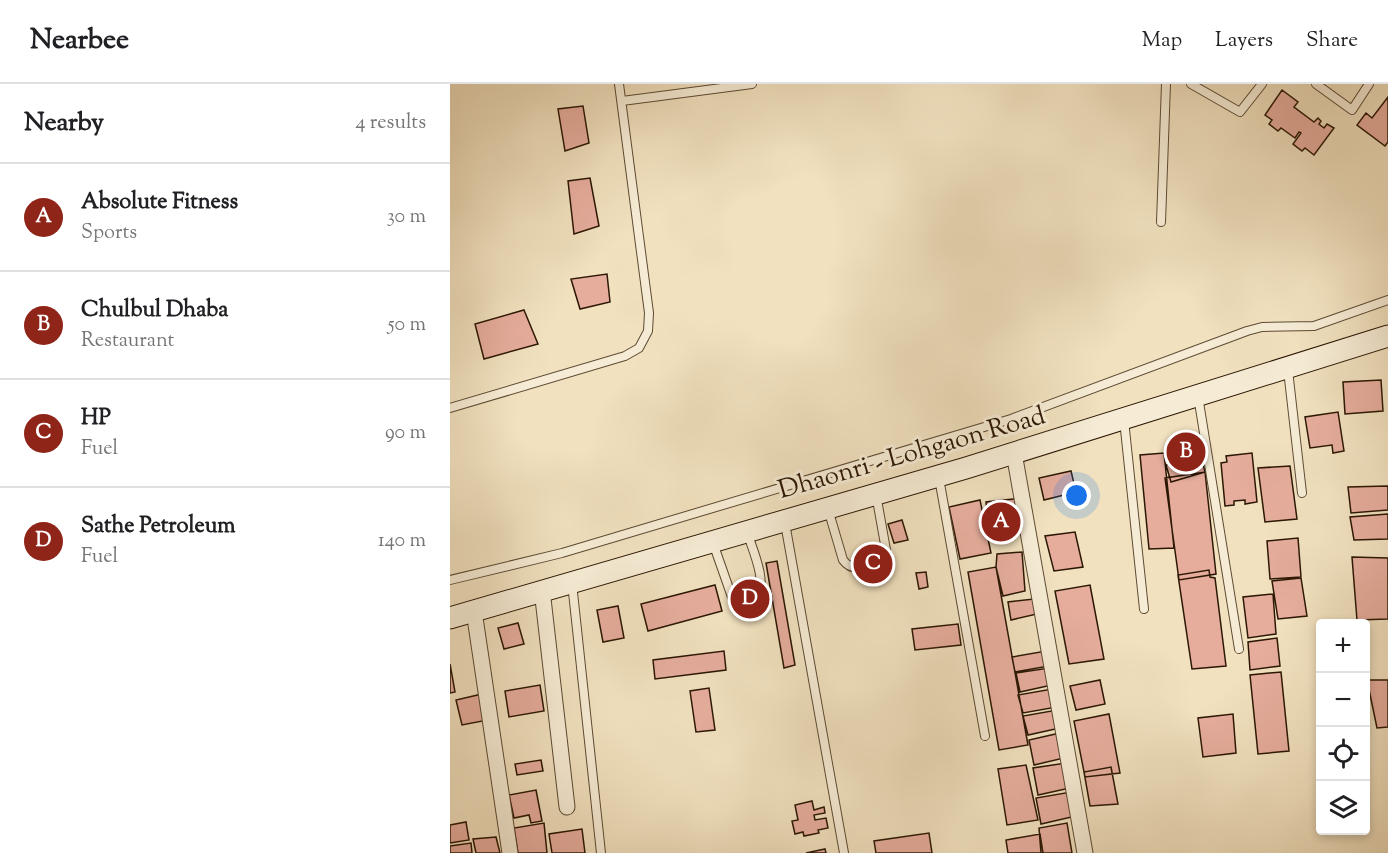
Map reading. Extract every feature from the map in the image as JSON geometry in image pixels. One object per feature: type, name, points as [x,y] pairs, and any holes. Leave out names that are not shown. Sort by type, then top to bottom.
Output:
[{"type":"main road","name":"Dhaonri - Lohgaon Road","points":[[450,618],[784,519],[939,476],[1388,336]]},
{"type":"street","points":[[1014,453],[1085,853]]},
{"type":"street","points":[[542,590],[567,807]]},
{"type":"street","points":[[474,611],[510,853]]},
{"type":"lane","points":[[450,408],[617,359],[639,348],[648,331],[650,314],[619,84]]},
{"type":"lane","points":[[622,101],[752,84]]},
{"type":"lane","points":[[1161,222],[1166,84]]},
{"type":"lane","points":[[1191,84],[1240,112],[1262,84]]},
{"type":"lane","points":[[1316,84],[1352,110],[1369,84]]},
{"type":"lane","points":[[450,580],[562,553],[1011,419],[1247,331],[1262,327],[1314,326],[1388,300]]},
{"type":"lane","points":[[1287,369],[1302,493]]},
{"type":"lane","points":[[1198,396],[1239,649]]},
{"type":"lane","points":[[1124,419],[1144,609]]},
{"type":"lane","points":[[939,476],[985,736]]},
{"type":"lane","points":[[827,507],[843,560],[851,568],[871,566],[884,558],[886,550],[876,493]]},
{"type":"lane","points":[[784,519],[844,853]]},
{"type":"lane","points":[[712,540],[732,597],[737,601],[750,599],[759,595],[762,585],[747,530]]},
{"type":"lane","points":[[571,581],[601,853]]},
{"type":"building","points":[[1282,90],[1298,102],[1294,107],[1314,122],[1318,118],[1321,121],[1319,124],[1324,128],[1327,124],[1334,128],[1314,155],[1305,148],[1302,151],[1293,144],[1301,133],[1299,132],[1295,138],[1281,128],[1278,131],[1269,124],[1272,120],[1265,115]]},
{"type":"building","points":[[1388,97],[1388,142],[1385,146],[1357,125],[1366,113],[1372,118]]},
{"type":"building","points":[[583,106],[589,143],[565,151],[558,109]]},
{"type":"building","points":[[590,178],[599,226],[574,234],[568,181]]},
{"type":"building","points":[[607,274],[610,302],[580,309],[571,279]]},
{"type":"building","points":[[524,310],[538,344],[484,359],[475,324]]},
{"type":"building","points":[[1381,380],[1383,411],[1345,414],[1343,382]]},
{"type":"building","points":[[1338,412],[1344,451],[1333,453],[1332,445],[1310,448],[1305,417]]},
{"type":"building","points":[[1164,453],[1174,548],[1149,549],[1140,455]]},
{"type":"building","points":[[1252,453],[1257,502],[1245,504],[1245,500],[1234,501],[1234,505],[1225,506],[1221,463],[1227,462],[1226,456]]},
{"type":"building","points":[[1201,456],[1205,472],[1171,482],[1166,465]]},
{"type":"building","points":[[1290,466],[1297,519],[1265,522],[1258,468]]},
{"type":"building","points":[[1071,471],[1076,492],[1044,500],[1039,478]]},
{"type":"building","points":[[1205,472],[1216,574],[1179,580],[1165,478]]},
{"type":"building","points":[[1388,486],[1388,510],[1351,513],[1348,487]]},
{"type":"building","points":[[1022,498],[1024,515],[988,519],[986,502]]},
{"type":"building","points":[[980,500],[991,553],[960,559],[949,507]]},
{"type":"building","points":[[1388,514],[1388,539],[1354,540],[1350,517]]},
{"type":"building","points":[[902,520],[908,540],[894,543],[888,524]]},
{"type":"building","points":[[1075,532],[1083,567],[1054,571],[1045,536]]},
{"type":"building","points":[[1298,538],[1301,577],[1270,579],[1267,541]]},
{"type":"building","points":[[1022,552],[1025,591],[1003,596],[996,567],[997,554]]},
{"type":"building","points":[[1352,557],[1388,558],[1388,619],[1357,619]]},
{"type":"building","points":[[777,561],[795,665],[784,668],[766,563]]},
{"type":"building","points":[[996,567],[1028,745],[999,750],[968,572]]},
{"type":"building","points":[[1209,570],[1210,577],[1215,578],[1226,666],[1192,669],[1178,575]]},
{"type":"building","points":[[926,572],[928,587],[919,589],[916,573]]},
{"type":"building","points":[[1301,578],[1307,616],[1278,619],[1272,581]]},
{"type":"building","points":[[715,585],[722,611],[648,631],[641,604]]},
{"type":"building","points":[[1090,585],[1104,659],[1069,664],[1055,591]]},
{"type":"building","points":[[1273,594],[1276,634],[1248,638],[1243,597]]},
{"type":"building","points":[[1034,599],[1037,614],[1011,620],[1008,602]]},
{"type":"building","points":[[618,606],[624,638],[603,642],[597,610]]},
{"type":"building","points":[[518,623],[524,644],[504,649],[498,628]]},
{"type":"building","points":[[958,624],[961,645],[915,650],[912,629]]},
{"type":"building","points":[[1277,638],[1280,666],[1250,670],[1248,642]]},
{"type":"building","points":[[724,651],[726,670],[655,679],[653,660]]},
{"type":"building","points":[[1046,651],[1049,666],[1015,672],[1012,657]]},
{"type":"building","points":[[450,664],[455,692],[450,693]]},
{"type":"building","points":[[1049,668],[1052,685],[1020,692],[1016,673]]},
{"type":"building","points":[[1281,672],[1289,751],[1258,754],[1250,675]]},
{"type":"building","points":[[1100,680],[1105,704],[1076,710],[1070,686]]},
{"type":"building","points":[[1370,680],[1388,680],[1388,727],[1377,728],[1370,694]]},
{"type":"building","points":[[540,685],[544,711],[509,717],[505,691]]},
{"type":"building","points":[[709,688],[715,730],[696,732],[690,691]]},
{"type":"building","points":[[1052,689],[1057,707],[1023,713],[1018,695]]},
{"type":"building","points":[[482,694],[488,720],[462,725],[456,700]]},
{"type":"building","points":[[1057,710],[1060,728],[1028,735],[1023,716]]},
{"type":"building","points":[[1109,714],[1120,773],[1085,777],[1074,721]]},
{"type":"building","points":[[1233,714],[1236,753],[1203,757],[1198,718]]},
{"type":"building","points":[[1060,733],[1064,758],[1034,765],[1029,740]]},
{"type":"building","points":[[541,760],[543,771],[517,775],[515,764]]},
{"type":"building","points":[[1066,763],[1070,788],[1038,795],[1033,768]]},
{"type":"building","points":[[1026,765],[1038,820],[1007,825],[998,769]]},
{"type":"building","points":[[1111,767],[1118,804],[1090,806],[1084,772]]},
{"type":"building","points":[[536,790],[542,821],[531,823],[529,815],[514,818],[509,795]]},
{"type":"building","points":[[1071,792],[1076,816],[1041,824],[1036,798]]},
{"type":"building","points":[[812,801],[814,810],[824,807],[825,813],[814,815],[815,820],[826,818],[828,828],[818,830],[819,833],[804,836],[803,832],[795,834],[792,821],[798,820],[795,805]]},
{"type":"building","points":[[466,822],[469,840],[450,843],[450,825]]},
{"type":"building","points":[[544,823],[547,853],[518,853],[514,828]]},
{"type":"building","points":[[1067,823],[1072,853],[1041,853],[1039,828]]},
{"type":"building","points":[[582,829],[585,853],[552,853],[549,834]]},
{"type":"building","points":[[929,833],[932,853],[876,853],[874,841]]},
{"type":"building","points":[[1040,834],[1043,853],[1008,853],[1006,840]]},
{"type":"building","points":[[496,837],[500,853],[476,853],[473,839]]},
{"type":"building","points":[[471,843],[472,853],[450,853],[450,846]]},
{"type":"building","points":[[825,849],[826,853],[806,853]]},
{"type":"place","name":"Chulbul Dhaba","points":[[1186,452]]},
{"type":"place","name":"Absolute Fitness","points":[[1001,522]]},
{"type":"place","name":"HP","points":[[873,564]]},
{"type":"place","name":"Sathe Petroleum","points":[[750,599]]}]
